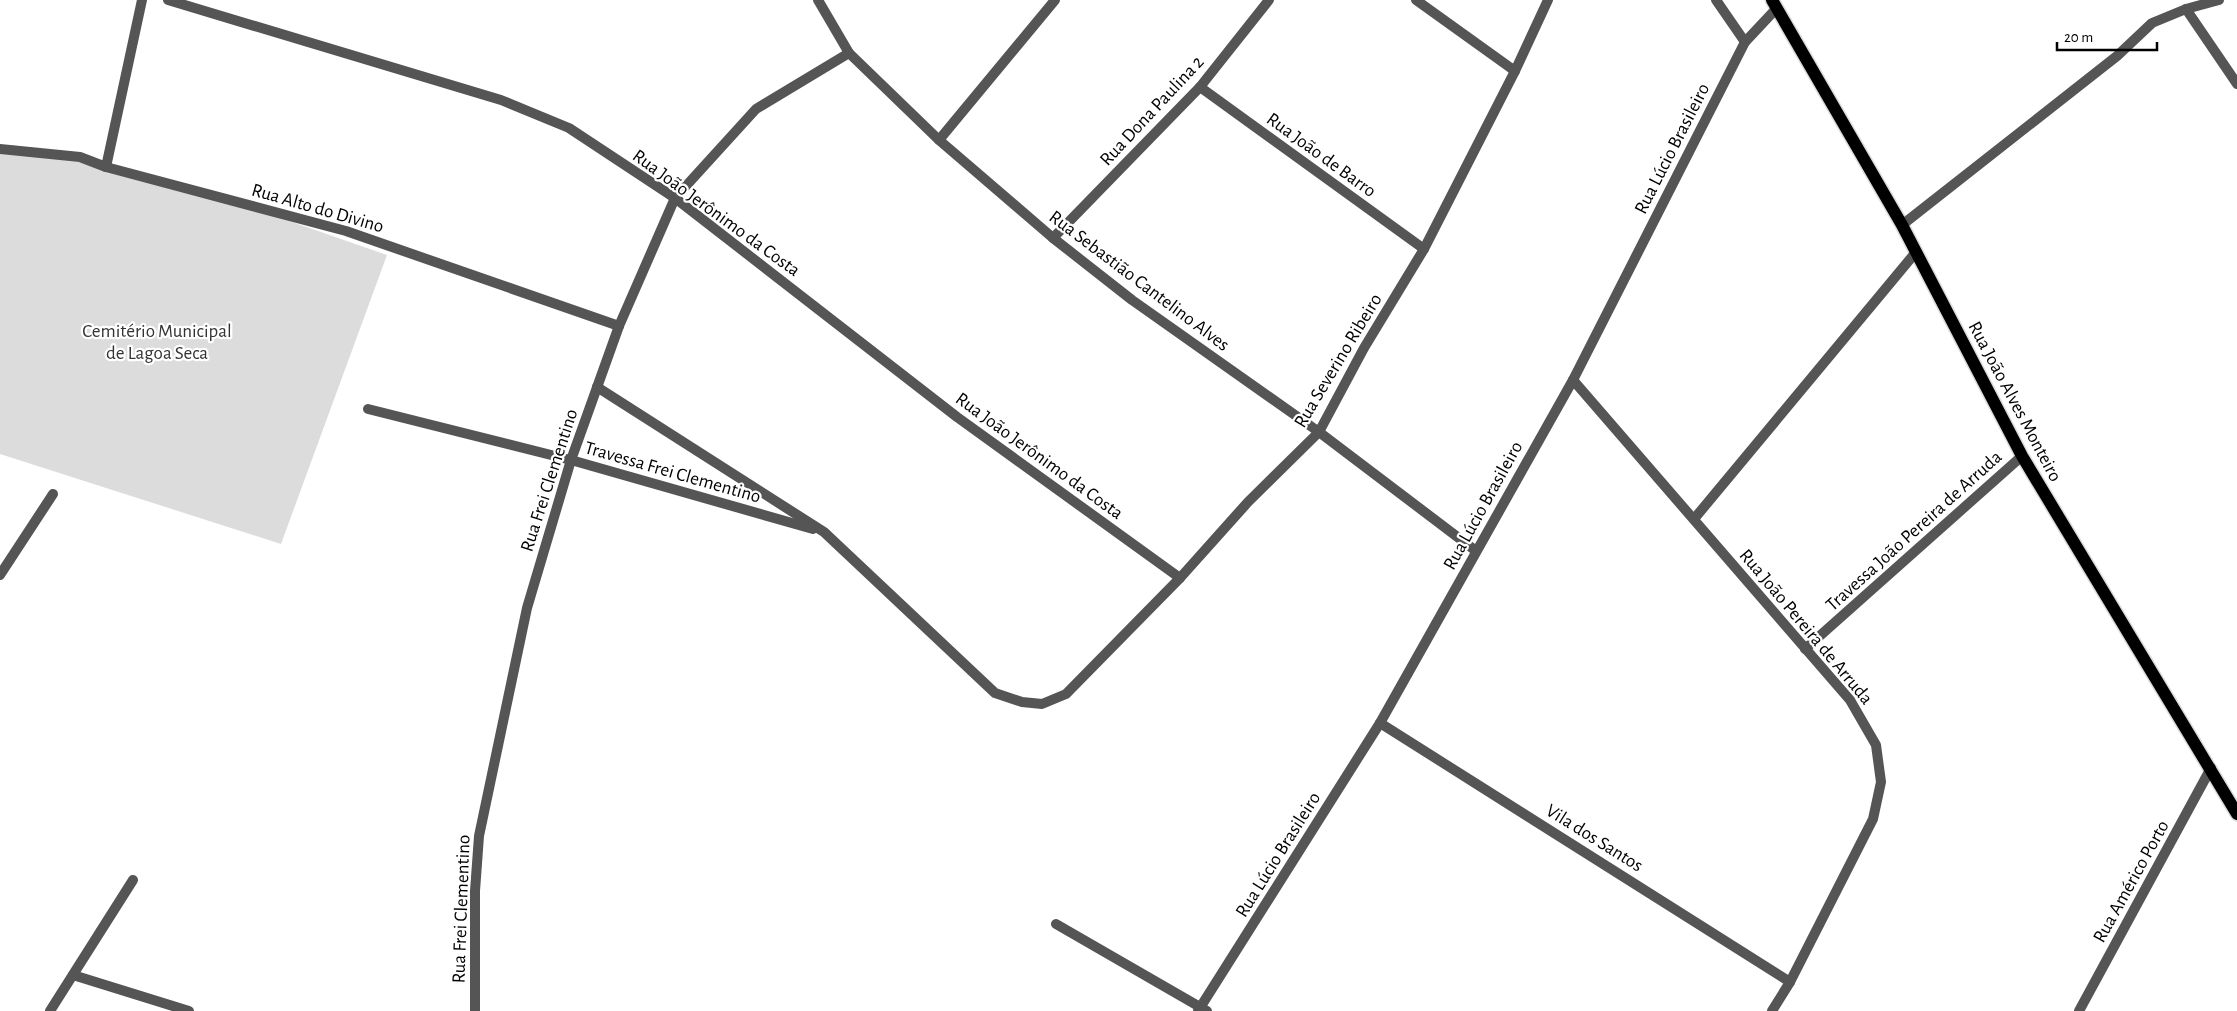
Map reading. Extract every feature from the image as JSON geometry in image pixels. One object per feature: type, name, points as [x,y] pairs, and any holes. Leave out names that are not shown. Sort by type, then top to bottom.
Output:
[{"type":"main road","name":"Rua João Alves Monteiro","points":[[1775,4],[1902,225],[2022,456],[2237,814]]},
{"type":"street","points":[[106,167],[142,0]]},
{"type":"street","name":"Rua João Jerônimo da Costa","points":[[168,0],[501,100],[569,128],[676,198],[956,418],[1180,578]]},
{"type":"street","name":"Rua Sebastião Cantelino Alves","points":[[818,0],[849,53],[939,140],[1054,238],[1132,300],[1320,432],[1476,551]]},
{"type":"street","points":[[939,140],[1055,0]]},
{"type":"street","name":"Rua Dona Paulina 2","points":[[1054,238],[1200,87],[1269,0]]},
{"type":"street","points":[[1416,0],[1515,71]]},
{"type":"street","name":"Rua Severino Ribeiro","points":[[996,693],[1022,702],[1042,704],[1066,694],[1180,578],[1248,502],[1320,432],[1364,348],[1424,249],[1515,71],[1548,0]]},
{"type":"street","points":[[1716,0],[1745,42]]},
{"type":"street","points":[[1902,225],[2117,56],[2152,23],[2186,9],[2219,0]]},
{"type":"street","name":"Rua Lúcio Brasileiro","points":[[1201,1010],[1380,724],[1573,380],[1745,42],[1775,4]]},
{"type":"street","points":[[2186,9],[2237,84]]},
{"type":"street","name":"Rua Frei Clementino","points":[[475,1011],[475,891],[479,836],[527,608],[571,460],[619,326],[643,267],[676,198],[756,109],[849,53]]},
{"type":"street","name":"Rua João de Barro","points":[[1200,87],[1424,249]]},
{"type":"street","name":"Rua Alto do Divino","points":[[0,149],[80,157],[106,167],[346,231],[619,326]]},
{"type":"street","points":[[1694,518],[1916,252]]},
{"type":"street","name":"Rua João Pereira de Arruda","points":[[1573,380],[1850,700],[1876,745],[1881,782],[1874,820],[1790,982],[1772,1011]]},
{"type":"street","name":"Travessa Frei Clementino","points":[[597,387],[824,532],[996,693]]},
{"type":"street","name":"Travessa Frei Clementino","points":[[368,410],[571,460],[824,532]]},
{"type":"street","name":"Travessa João Pereira de Arruda","points":[[1805,649],[2022,456]]},
{"type":"street","points":[[0,575],[53,494]]},
{"type":"street","name":"Vila dos Santos","points":[[1380,724],[1790,982]]},
{"type":"street","name":"Rua Américo Porto","points":[[2079,1011],[2211,768]]},
{"type":"street","points":[[50,1011],[132,880]]},
{"type":"street","points":[[1056,924],[1201,1010]]},
{"type":"street","points":[[73,975],[189,1011]]},
{"type":"green space","name":"Cemitério Municipal de Lagoa Seca","points":[[0,145],[19,146],[200,190],[387,255],[281,544],[0,454]]}]
